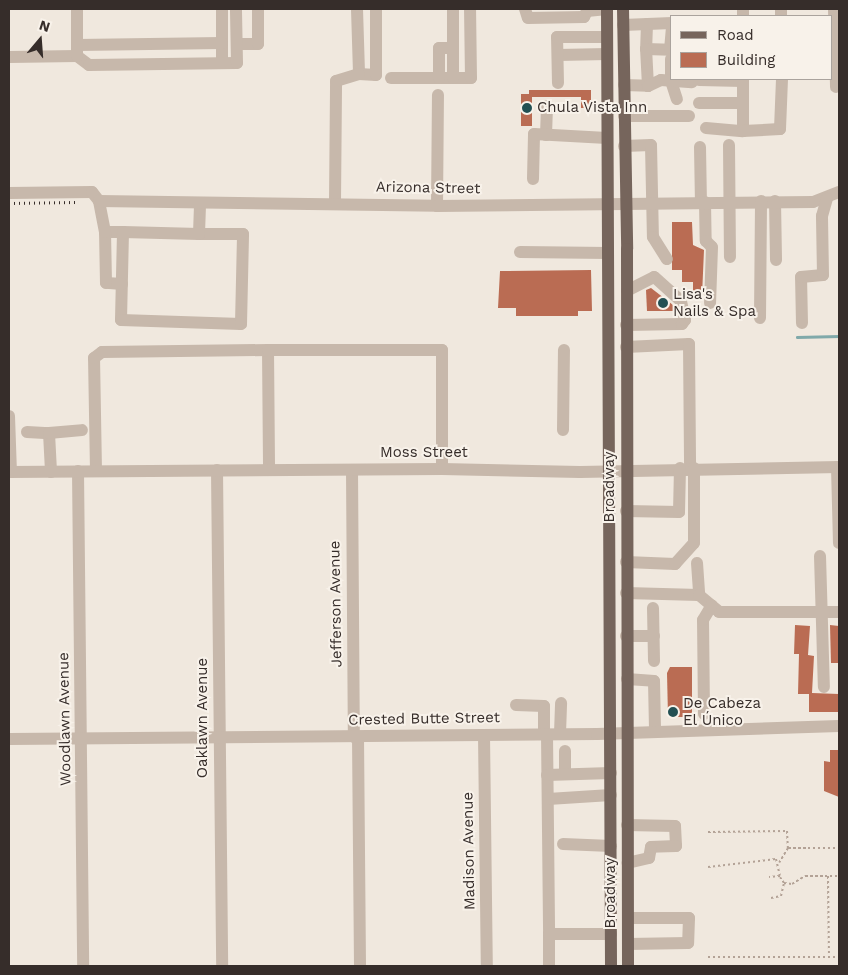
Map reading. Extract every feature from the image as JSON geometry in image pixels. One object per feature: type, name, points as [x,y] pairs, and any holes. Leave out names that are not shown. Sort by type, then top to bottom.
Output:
[{"type":"main road","name":"Broadway","points":[[607,9],[611,966]]},
{"type":"main road","name":"Broadway","points":[[623,9],[627,291],[626,636],[628,966]]},
{"type":"street","points":[[77,9],[77,50],[89,66],[237,63],[236,9]]},
{"type":"street","points":[[222,9],[222,63]]},
{"type":"street","points":[[237,44],[258,44],[258,9]]},
{"type":"street","points":[[356,9],[359,74]]},
{"type":"street","points":[[335,203],[336,81],[359,74],[376,75],[376,9]]},
{"type":"street","points":[[453,9],[453,78]]},
{"type":"street","points":[[391,78],[471,78],[470,9]]},
{"type":"street","points":[[525,9],[528,18],[562,13],[584,17],[587,10],[607,9]]},
{"type":"street","points":[[834,9],[836,87]]},
{"type":"street","points":[[623,25],[670,23]]},
{"type":"street","points":[[647,24],[648,86]]},
{"type":"street","points":[[558,83],[557,38],[607,37]]},
{"type":"street","points":[[9,57],[77,50],[222,43]]},
{"type":"street","points":[[438,78],[439,48],[453,48]]},
{"type":"street","points":[[646,49],[670,50]]},
{"type":"street","points":[[558,55],[607,54]]},
{"type":"street","points":[[624,86],[648,86],[671,80],[743,80],[743,131]]},
{"type":"street","points":[[671,80],[677,99]]},
{"type":"street","points":[[706,128],[743,131],[780,129],[782,80]]},
{"type":"street","points":[[437,206],[438,95]]},
{"type":"street","points":[[699,103],[743,103]]},
{"type":"street","points":[[546,106],[546,135]]},
{"type":"street","points":[[624,116],[689,116]]},
{"type":"street","points":[[533,179],[534,134],[607,138]]},
{"type":"street","points":[[624,146],[651,145],[653,237],[667,259]]},
{"type":"street","points":[[729,145],[730,257]]},
{"type":"street","points":[[700,147],[706,241],[712,247],[710,303]]},
{"type":"street","points":[[9,193],[92,192],[99,201],[105,232],[106,283],[122,284]]},
{"type":"street","points":[[802,323],[800,277],[823,275],[822,216],[835,195]]},
{"type":"street","name":"Arizona Street","points":[[99,201],[437,206],[775,201],[835,195]]},
{"type":"street","points":[[760,318],[761,201]]},
{"type":"street","points":[[775,201],[776,260]]},
{"type":"street","points":[[199,234],[200,203]]},
{"type":"street","points":[[105,232],[123,232],[199,234],[243,234],[241,324],[121,320],[123,232]]},
{"type":"street","points":[[520,252],[608,253]]},
{"type":"street","points":[[626,325],[682,324],[685,320],[681,301],[654,277],[627,291]]},
{"type":"street","points":[[626,346],[689,344],[688,468],[694,543],[675,564],[626,562]]},
{"type":"street","points":[[268,350],[269,470]]},
{"type":"street","points":[[96,471],[94,358],[102,352],[268,350],[442,350],[442,469]]},
{"type":"street","points":[[563,430],[564,350]]},
{"type":"street","points":[[9,416],[10,472]]},
{"type":"street","points":[[27,432],[49,433],[82,430]]},
{"type":"street","points":[[49,433],[51,472]]},
{"type":"street","points":[[838,467],[839,543]]},
{"type":"street","name":"Moss Street","points":[[10,472],[442,469],[626,471],[688,468],[838,467]]},
{"type":"street","points":[[626,512],[679,512],[688,468]]},
{"type":"street","name":"Oaklawn Avenue","points":[[217,470],[222,966]]},
{"type":"street","name":"Jefferson Avenue","points":[[352,470],[360,966]]},
{"type":"street","name":"Woodlawn Avenue","points":[[78,471],[83,966]]},
{"type":"street","points":[[820,556],[824,687]]},
{"type":"street","points":[[698,562],[699,595]]},
{"type":"street","points":[[626,593],[699,595],[712,604],[719,612],[839,612]]},
{"type":"street","points":[[704,714],[702,620],[712,604]]},
{"type":"street","points":[[654,608],[654,661]]},
{"type":"street","points":[[626,636],[654,636]]},
{"type":"street","points":[[627,679],[654,681],[655,730]]},
{"type":"street","points":[[560,734],[561,703]]},
{"type":"street","points":[[516,705],[544,706],[548,799],[549,966]]},
{"type":"street","name":"Crested Butte Street","points":[[9,739],[82,740],[611,734],[655,730],[839,726]]},
{"type":"street","name":"Madison Avenue","points":[[484,735],[486,966]]},
{"type":"street","points":[[565,751],[565,774]]},
{"type":"street","points":[[547,774],[611,773]]},
{"type":"street","points":[[548,799],[611,795]]},
{"type":"street","points":[[627,825],[675,826],[676,846],[651,847],[649,858],[628,863]]},
{"type":"street","points":[[563,844],[611,846]]},
{"type":"street","points":[[628,918],[689,918],[688,943],[628,944]]},
{"type":"street","points":[[549,934],[611,934]]},
{"type":"path","points":[[708,832],[787,831],[788,848],[779,863],[780,877],[784,883],[792,884],[805,876],[839,876]]},
{"type":"path","points":[[788,848],[839,848]]},
{"type":"path","points":[[708,867],[764,859],[779,863]]},
{"type":"path","points":[[828,876],[829,957]]},
{"type":"path","points":[[769,877],[780,877]]},
{"type":"path","points":[[771,898],[780,897],[784,883]]},
{"type":"path","points":[[708,957],[839,957]]},
{"type":"building","name":"Chula Vista Inn","points":[[529,90],[591,90],[591,108],[581,108],[581,97],[532,97],[532,126],[521,126],[521,94],[529,94]]},
{"type":"building","points":[[672,222],[692,222],[693,245],[704,250],[702,296],[693,296],[693,282],[682,282],[682,270],[672,270]]},
{"type":"building","points":[[591,270],[592,311],[578,311],[578,316],[516,316],[516,308],[498,308],[500,271]]},
{"type":"building","points":[[651,288],[673,305],[673,311],[647,311],[646,290]]},
{"type":"building","points":[[795,625],[810,626],[808,655],[814,656],[812,693],[839,694],[839,712],[809,712],[809,694],[798,694],[799,654],[794,654]]},
{"type":"building","points":[[830,625],[839,626],[839,663],[831,663]]},
{"type":"building","points":[[670,667],[692,667],[692,717],[668,717],[667,673]]},
{"type":"building","points":[[830,750],[839,750],[839,797],[824,791],[824,761],[830,762]]},
{"type":"waterway","points":[[797,337],[839,336]]},
{"type":"railway","points":[[9,203],[77,202]]},
{"type":"place","name":"Chula Vista Inn","points":[[527,108]]},
{"type":"place","name":"Lisa's Nails & Spa","points":[[663,303]]},
{"type":"place","name":"De Cabeza El Único","points":[[673,712]]}]
